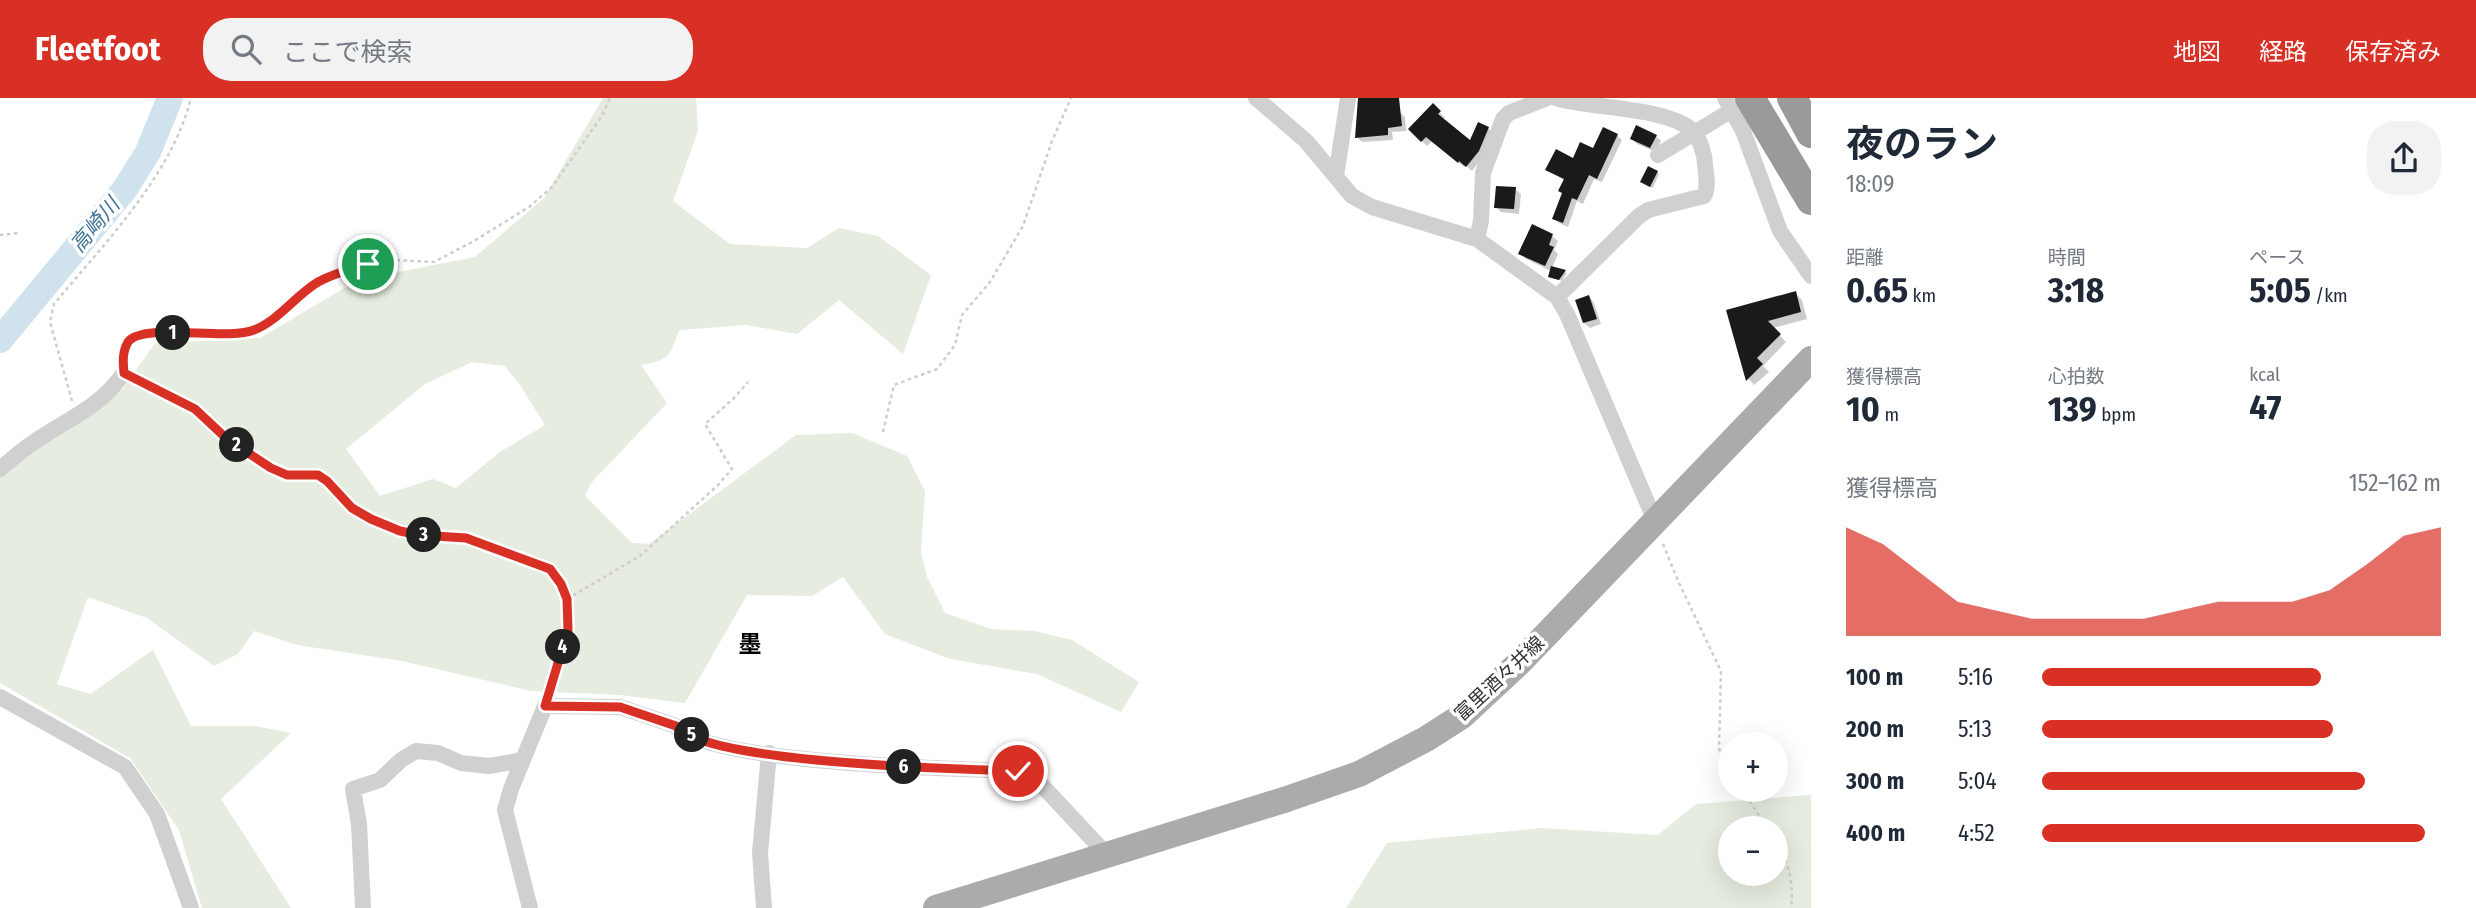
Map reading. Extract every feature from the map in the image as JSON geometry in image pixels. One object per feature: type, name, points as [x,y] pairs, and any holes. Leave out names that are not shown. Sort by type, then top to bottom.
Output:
[{"type":"highway","points":[[1792,98],[1811,132]]},
{"type":"highway","points":[[1735,102],[1811,200]]},
{"type":"main road","name":"富里酒々井線","points":[[936,908],[1108,856],[1359,774],[1426,739],[1462,716],[1520,662],[1811,359]]},
{"type":"street","points":[[1256,98],[1306,141],[1352,196],[1372,207],[1477,239],[1557,297],[1567,314],[1655,521]]},
{"type":"street","points":[[1336,176],[1348,98]]},
{"type":"street","points":[[1477,239],[1484,197],[1483,173],[1503,119],[1509,113],[1547,98]]},
{"type":"street","points":[[1556,98],[1576,104],[1659,116],[1683,124],[1695,132],[1705,158],[1707,190],[1704,196],[1648,210],[1557,297]]},
{"type":"street","points":[[1658,155],[1735,102],[1780,231],[1811,275]]},
{"type":"street","points":[[0,469],[48,432],[76,418],[107,393],[124,373]]},
{"type":"street","points":[[0,697],[125,767],[157,814],[191,908]]},
{"type":"street","points":[[530,908],[505,810],[545,706],[620,707],[676,726],[680,731],[707,741],[769,753],[878,766],[1018,771],[1036,779],[1108,856]]},
{"type":"street","points":[[363,908],[359,824],[352,789],[380,780],[401,760],[416,751],[438,753],[461,763],[489,766],[523,760]]},
{"type":"street","points":[[764,908],[760,853],[769,753]]},
{"type":"path","points":[[76,418],[50,313],[54,304],[148,187],[169,154],[191,98]]},
{"type":"path","points":[[545,706],[568,630],[567,599],[561,584],[550,569],[466,538],[419,535],[400,531],[371,519],[352,508],[318,475],[287,475],[271,468],[227,439],[195,409],[124,373],[123,354],[129,342],[136,336],[151,333],[233,334],[254,330],[317,283],[336,273],[396,260],[434,262],[474,241],[529,207],[552,187],[602,116],[610,98]]},
{"type":"path","points":[[883,432],[894,385],[937,369],[955,345],[962,316],[990,282],[1023,226],[1052,141],[1071,98]]},
{"type":"path","points":[[0,235],[19,233]]},
{"type":"path","points":[[567,599],[640,555],[718,485],[732,469],[705,424],[748,382]]},
{"type":"path","points":[[1655,521],[1679,583],[1721,671],[1719,732]]},
{"type":"path","points":[[1788,872],[1793,890],[1791,908]]},
{"type":"shaded area","points":[[603,98],[696,98],[698,131],[673,201],[730,244],[807,248],[839,228],[878,236],[931,275],[903,354],[839,300],[797,334],[746,325],[679,330],[673,346],[663,359],[641,365],[667,403],[591,483],[585,496],[632,543],[649,544],[796,435],[852,433],[907,456],[925,491],[921,552],[927,577],[945,613],[991,629],[1035,631],[1072,640],[1139,682],[1121,712],[1037,674],[950,659],[885,634],[843,577],[812,596],[747,595],[685,703],[620,695],[531,691],[402,661],[297,645],[254,631],[238,654],[214,666],[147,618],[88,597],[57,684],[90,694],[153,650],[191,726],[255,726],[291,733],[221,799],[291,908],[202,908],[179,830],[130,758],[0,683],[0,475],[33,438],[123,389],[155,343],[260,338],[358,280],[475,257],[544,198]],"holes":[[[472,362],[505,366],[545,425],[500,452],[456,488],[433,479],[380,496],[346,449],[425,384]]]},
{"type":"shaded area","points":[[1811,795],[1811,908],[1346,908],[1387,843],[1541,828],[1658,835],[1696,804],[1788,802],[1788,797]]},
{"type":"building","points":[[1358,98],[1399,98],[1402,126],[1388,128],[1388,135],[1355,138]]},
{"type":"building","points":[[1433,103],[1441,111],[1438,114],[1470,140],[1478,122],[1489,127],[1479,151],[1466,167],[1426,137],[1421,142],[1408,129]]},
{"type":"building","points":[[1636,125],[1657,135],[1650,148],[1630,139]]},
{"type":"building","points":[[1603,127],[1618,134],[1597,179],[1589,175],[1577,200],[1572,198],[1563,223],[1552,219],[1562,193],[1558,191],[1564,179],[1545,170],[1556,149],[1573,158],[1580,142],[1593,148]]},
{"type":"building","points":[[1648,166],[1658,171],[1650,187],[1640,182]]},
{"type":"building","points":[[1496,186],[1516,187],[1514,209],[1494,208]]},
{"type":"building","points":[[1532,224],[1553,234],[1549,245],[1554,247],[1545,266],[1518,254]]},
{"type":"building","points":[[1551,266],[1566,270],[1559,280],[1548,277]]},
{"type":"building","points":[[1796,291],[1801,312],[1768,321],[1781,334],[1757,358],[1763,364],[1746,381],[1726,310]]},
{"type":"building","points":[[1589,295],[1597,319],[1583,323],[1575,300]]},
{"type":"waterway","name":"高崎川","points":[[0,340],[125,189],[148,152],[170,98]]},
{"type":"district","name":"墨","points":[[750,644]]},
{"type":"route","points":[[368,264],[336,273],[317,283],[254,330],[233,334],[151,333],[136,336],[129,342],[123,354],[124,373],[195,409],[227,439],[271,468],[287,475],[318,475],[352,508],[371,519],[400,531],[419,535],[466,538],[550,569],[561,584],[567,599],[568,630],[545,706],[620,707],[676,726],[680,731],[707,741],[810,760],[878,766],[1018,771]]}]
